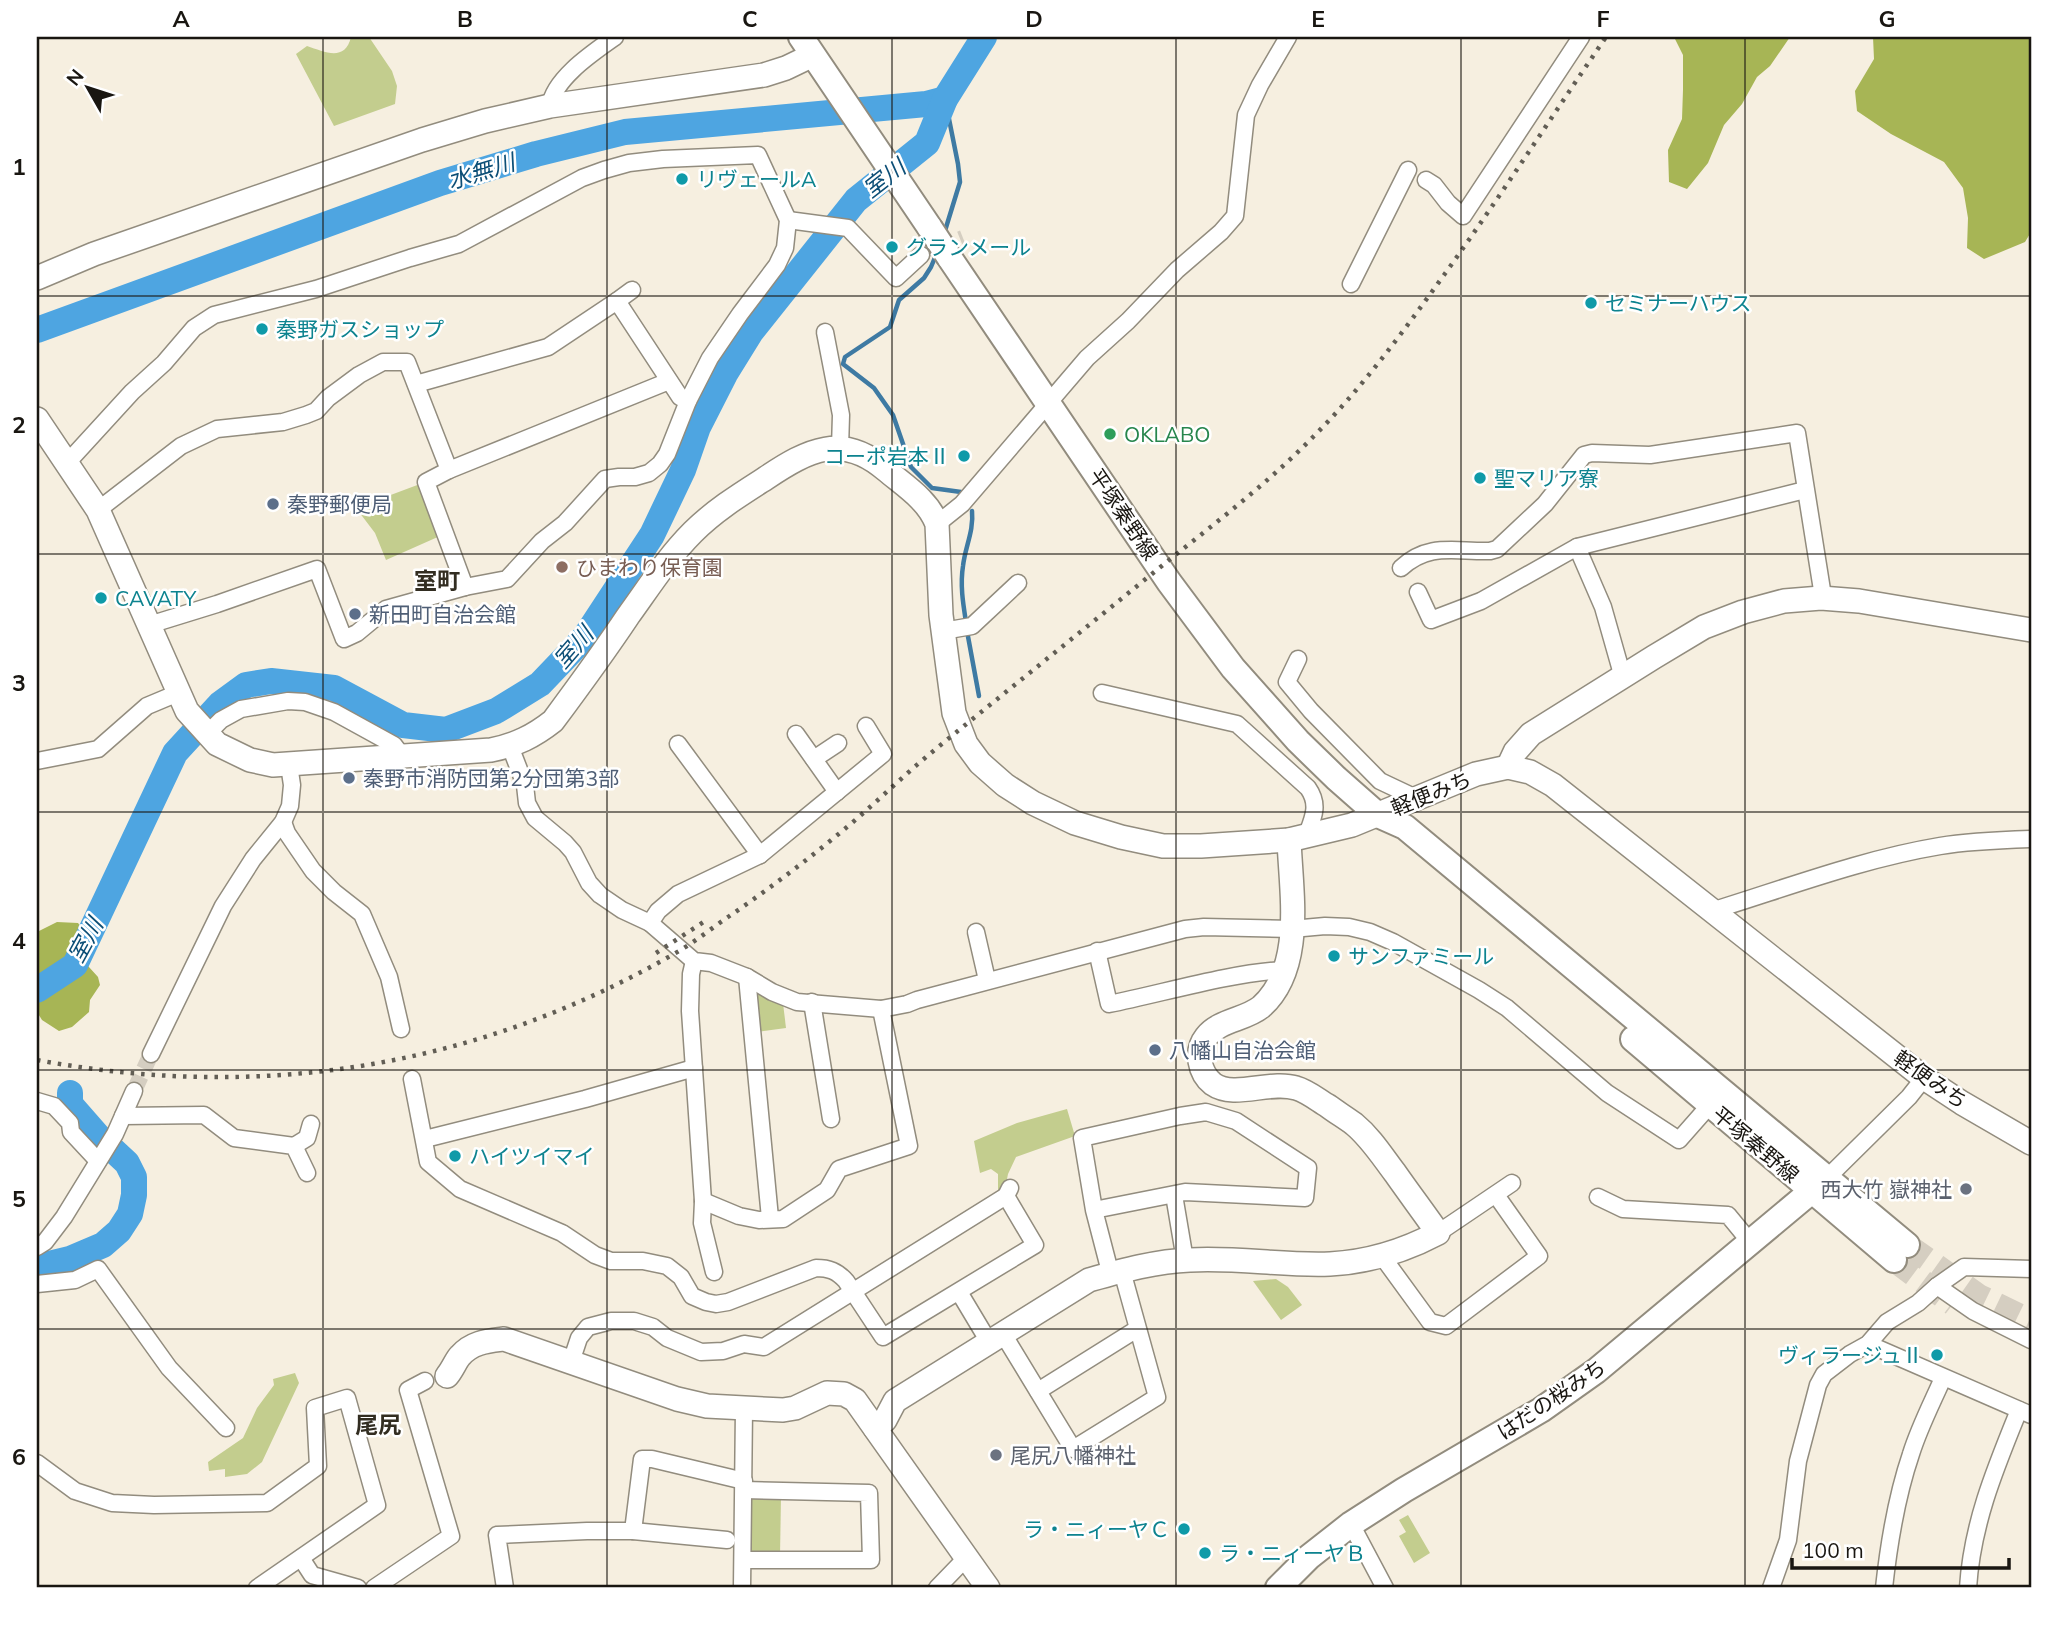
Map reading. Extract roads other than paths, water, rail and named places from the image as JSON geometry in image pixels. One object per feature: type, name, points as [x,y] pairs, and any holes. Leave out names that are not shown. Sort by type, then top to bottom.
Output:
[{"type":"main road","name":"平塚秦野線","points":[[807,46],[1169,582],[1233,668],[1298,741],[1378,815],[1389,834],[1716,1098],[1900,1252]]},
{"type":"main road","name":"はだの桜みち","points":[[1278,1588],[1309,1558],[1352,1524],[1552,1402],[1606,1362],[1819,1185]]},
{"type":"street","points":[[550,106],[552,97],[569,72],[615,37]]},
{"type":"street","points":[[37,419],[98,510],[183,702],[206,733],[227,750],[250,760],[289,765],[492,750],[510,746],[533,736],[553,720],[666,563],[694,531],[723,507],[796,458],[817,450],[840,448],[877,462],[925,503],[937,524],[962,504],[1087,358],[1235,216],[1246,115],[1288,37]]},
{"type":"street","points":[[1426,180],[1463,216],[1581,37]]},
{"type":"street","points":[[37,278],[94,254],[422,140],[485,121],[550,106],[764,75],[786,68],[807,46]]},
{"type":"street","points":[[67,463],[194,328],[214,315],[316,289],[459,244],[582,178],[604,170],[629,163],[663,159],[758,155],[788,220],[785,248],[777,265],[710,358],[688,401],[667,454],[649,473],[606,479],[565,523],[542,541],[506,579],[465,587],[386,609],[357,633],[344,639],[317,569],[149,625]]},
{"type":"street","points":[[1351,284],[1408,170]]},
{"type":"street","points":[[788,220],[848,228],[896,278],[921,256]]},
{"type":"street","points":[[416,384],[548,348],[632,290]]},
{"type":"street","points":[[617,301],[680,397],[688,401]]},
{"type":"street","points":[[825,332],[841,415],[840,448]]},
{"type":"street","points":[[98,510],[181,446],[217,429],[283,422],[316,411],[328,398],[359,375],[383,362],[407,362],[449,470]]},
{"type":"street","points":[[465,587],[426,482],[449,470],[669,381]]},
{"type":"street","points":[[1401,568],[1417,555],[1433,550],[1497,549],[1545,504],[1584,456],[1592,453],[1650,455],[1797,433],[1821,598]]},
{"type":"street","points":[[1418,592],[1431,620],[1481,601],[1577,547],[1805,490]]},
{"type":"street","name":"軽便みち","points":[[937,524],[958,628],[954,713],[966,744],[980,763],[1005,785],[1033,803],[1076,823],[1121,837],[1163,846],[1201,846],[1298,838],[1352,825],[1476,774],[1508,767],[1530,772],[1553,785],[1924,1078],[2031,1143]]},
{"type":"street","points":[[1577,547],[1603,607],[1624,675]]},
{"type":"street","points":[[958,628],[1018,583]]},
{"type":"street","points":[[1508,767],[1515,752],[1531,734],[1624,675],[1704,627],[1743,612],[1784,601],[1821,598],[1859,601],[2031,630]]},
{"type":"street","points":[[1298,659],[1287,682],[1305,704],[1380,781],[1416,798]]},
{"type":"street","points":[[1102,693],[1237,724],[1314,796],[1316,807],[1298,838],[1291,949],[1280,985],[1260,1008],[1219,1026],[1206,1035],[1199,1057],[1203,1074],[1214,1085],[1227,1090],[1281,1086],[1296,1088],[1344,1118],[1372,1142],[1438,1233]]},
{"type":"street","points":[[206,733],[221,720],[241,709],[288,701],[305,702],[334,712],[394,745],[403,757]]},
{"type":"street","points":[[37,761],[99,750],[147,706],[183,702]]},
{"type":"street","points":[[650,923],[658,911],[678,894],[760,855],[883,754],[866,726]]},
{"type":"street","points":[[796,734],[837,792]]},
{"type":"street","points":[[814,759],[838,743]]},
{"type":"street","points":[[678,744],[760,855]]},
{"type":"street","points":[[510,746],[525,785],[527,803],[535,818],[573,852],[589,883],[600,895],[622,910],[650,923],[694,961],[711,963],[747,977],[772,992],[797,1002],[881,1009],[1185,929],[1349,927],[1393,942],[1507,1008],[1607,1093],[1679,1140],[1716,1098]]},
{"type":"street","points":[[150,1054],[223,906],[253,859],[283,822],[292,796],[289,765]]},
{"type":"street","points":[[283,822],[287,833],[313,871],[362,914],[389,977],[401,1029]]},
{"type":"street","points":[[1711,911],[1880,859],[1938,846],[1986,840],[2031,839]]},
{"type":"street","points":[[976,932],[987,980]]},
{"type":"street","points":[[1097,951],[1109,1004],[1284,970]]},
{"type":"street","points":[[694,961],[690,1011],[703,1201],[702,1223],[714,1272]]},
{"type":"street","points":[[747,977],[771,1219]]},
{"type":"street","points":[[812,1002],[831,1119]]},
{"type":"street","points":[[703,1201],[739,1216],[759,1220],[783,1219],[827,1190],[839,1169],[909,1146],[881,1009]]},
{"type":"street","points":[[425,1139],[694,1068]]},
{"type":"street","points":[[1819,1185],[1909,1097],[1924,1078]]},
{"type":"street","points":[[412,1079],[428,1162],[460,1189],[562,1233],[595,1255],[611,1261],[643,1261],[667,1266],[681,1277],[692,1296],[706,1303],[728,1303],[816,1268],[828,1268],[839,1273],[853,1290],[883,1337],[1035,1245],[1008,1192],[853,1290],[764,1347],[744,1344],[723,1351],[701,1352],[667,1338],[653,1327],[634,1321],[611,1321],[588,1327],[579,1338],[571,1362]]},
{"type":"street","points":[[37,1247],[45,1242],[58,1225],[115,1134],[134,1091]]},
{"type":"street","points":[[37,1101],[54,1106],[70,1123],[71,1132],[100,1158]]},
{"type":"street","points":[[959,1292],[1038,1391],[1073,1449],[1157,1397],[1137,1329],[1094,1210],[1082,1138],[1206,1112],[1236,1121],[1308,1168],[1305,1198],[1185,1192],[1094,1210]]},
{"type":"street","points":[[122,1116],[204,1115],[234,1138],[294,1146],[307,1138],[311,1124]]},
{"type":"street","points":[[294,1146],[307,1172]]},
{"type":"street","points":[[875,1427],[885,1420],[895,1401],[999,1342],[1089,1280],[1115,1268],[1185,1260],[1329,1264],[1385,1255],[1403,1250],[1438,1233],[1511,1183]]},
{"type":"street","points":[[1174,1195],[1185,1260]]},
{"type":"street","points":[[1385,1255],[1387,1263],[1430,1322],[1446,1326],[1539,1256],[1496,1195]]},
{"type":"street","points":[[1598,1197],[1623,1209],[1728,1215],[1751,1242]]},
{"type":"street","points":[[1771,1588],[1788,1540],[1798,1461],[1818,1385],[1824,1374],[1868,1344],[1886,1322],[1918,1303],[1964,1267],[2031,1269]]},
{"type":"street","points":[[37,1284],[75,1279],[98,1269],[169,1368],[226,1428]]},
{"type":"street","points":[[1937,1286],[1973,1311],[2031,1340]]},
{"type":"street","points":[[1038,1391],[1137,1329]]},
{"type":"street","points":[[447,1376],[455,1367],[459,1356],[481,1341],[504,1339],[677,1399],[707,1406],[783,1410],[796,1408],[820,1395],[834,1392],[844,1394],[855,1400],[988,1588]]},
{"type":"street","points":[[1868,1344],[2025,1413],[1989,1483],[1980,1514],[1968,1588]]},
{"type":"street","points":[[1884,1588],[1890,1536],[1904,1476],[1943,1378]]},
{"type":"street","points":[[374,1588],[451,1536],[408,1390],[425,1381]]},
{"type":"street","points":[[37,1463],[75,1491],[112,1503],[267,1503],[318,1466],[315,1408],[347,1398],[377,1505],[257,1588]]},
{"type":"street","points":[[742,1588],[744,1408]]},
{"type":"street","points":[[633,1531],[642,1459],[652,1459],[744,1486],[869,1493],[870,1560],[743,1560]]},
{"type":"street","points":[[1352,1524],[1385,1588]]},
{"type":"street","points":[[505,1588],[497,1535],[633,1531],[727,1540]]},
{"type":"street","points":[[937,1588],[967,1557]]},
{"type":"street","points":[[301,1558],[312,1575],[358,1588]]},
{"type":"waterway","name":"室川","points":[[37,990],[75,965],[175,753],[220,704],[246,685],[271,681],[334,688],[403,725],[446,730],[496,711],[540,684],[585,637],[652,535],[683,470],[698,427],[725,374],[751,332],[856,200],[927,143],[945,99],[984,37]]},
{"type":"waterway","points":[[944,234],[960,182],[945,99]]},
{"type":"waterway","name":"水無川","points":[[37,330],[440,183],[536,154],[625,132],[926,104],[945,99]]},
{"type":"waterway","points":[[936,255],[924,278],[899,300],[890,327],[845,357],[843,364],[874,388],[893,415],[911,467],[932,488],[961,492]]},
{"type":"waterway","points":[[966,622],[962,573],[972,525],[972,511]]},
{"type":"waterway","points":[[967,631],[979,696]]},
{"type":"waterway","name":"室川","points":[[37,1267],[70,1259],[103,1245],[119,1231],[130,1214],[134,1195],[134,1177],[127,1163],[70,1104],[70,1093]]},
{"type":"waterway","points":[[58,1101],[70,1104]]},
{"type":"tunnel","points":[[921,255],[936,239],[948,244],[963,238]]},
{"type":"tunnel","points":[[134,1091],[151,1054]]},
{"type":"tunnel","points":[[1907,1245],[1979,1296],[2031,1321]]},
{"type":"tunnel","points":[[1894,1260],[1953,1304]]},
{"type":"railway","points":[[37,1060],[121,1072],[205,1077],[287,1075],[368,1065],[448,1048],[527,1023],[604,991],[685,947],[833,839],[937,748],[1243,501],[1313,437],[1365,379],[1413,317],[1606,37]]},
{"type":"railway","points":[[656,953],[705,921]]},
{"type":"place","name":"リヴェールA","points":[[682,179]]},
{"type":"place","name":"グランメール","points":[[892,247]]},
{"type":"place","name":"セミナーハウス","points":[[1591,303]]},
{"type":"place","name":"秦野ガスショップ","points":[[262,329]]},
{"type":"place","name":"OKLABO","points":[[1110,434]]},
{"type":"place","name":"コーポ岩本Ⅱ","points":[[964,456]]},
{"type":"place","name":"聖マリア寮","points":[[1480,478]]},
{"type":"place","name":"秦野郵便局","points":[[273,504]]},
{"type":"place","name":"ひまわり保育園","points":[[562,567]]},
{"type":"place","name":"CAVATY","points":[[101,598]]},
{"type":"place","name":"新田町自治会館","points":[[355,614]]},
{"type":"place","name":"秦野市消防団第2分団第3部","points":[[349,778]]},
{"type":"place","name":"サンファミール","points":[[1334,956]]},
{"type":"place","name":"八幡山自治会館","points":[[1155,1050]]},
{"type":"place","name":"ハイツイマイ","points":[[455,1156]]},
{"type":"place","name":"西大竹 嶽神社","points":[[1966,1189]]},
{"type":"place","name":"ヴィラージュⅡ","points":[[1937,1355]]},
{"type":"place","name":"尾尻八幡神社","points":[[996,1455]]},
{"type":"place","name":"ラ・ニィーヤＣ","points":[[1184,1529]]},
{"type":"place","name":"ラ・ニィーヤＢ","points":[[1205,1553]]},
{"type":"district","name":"室町","points":[[437,580]]},
{"type":"district","name":"尾尻","points":[[378,1424]]}]
